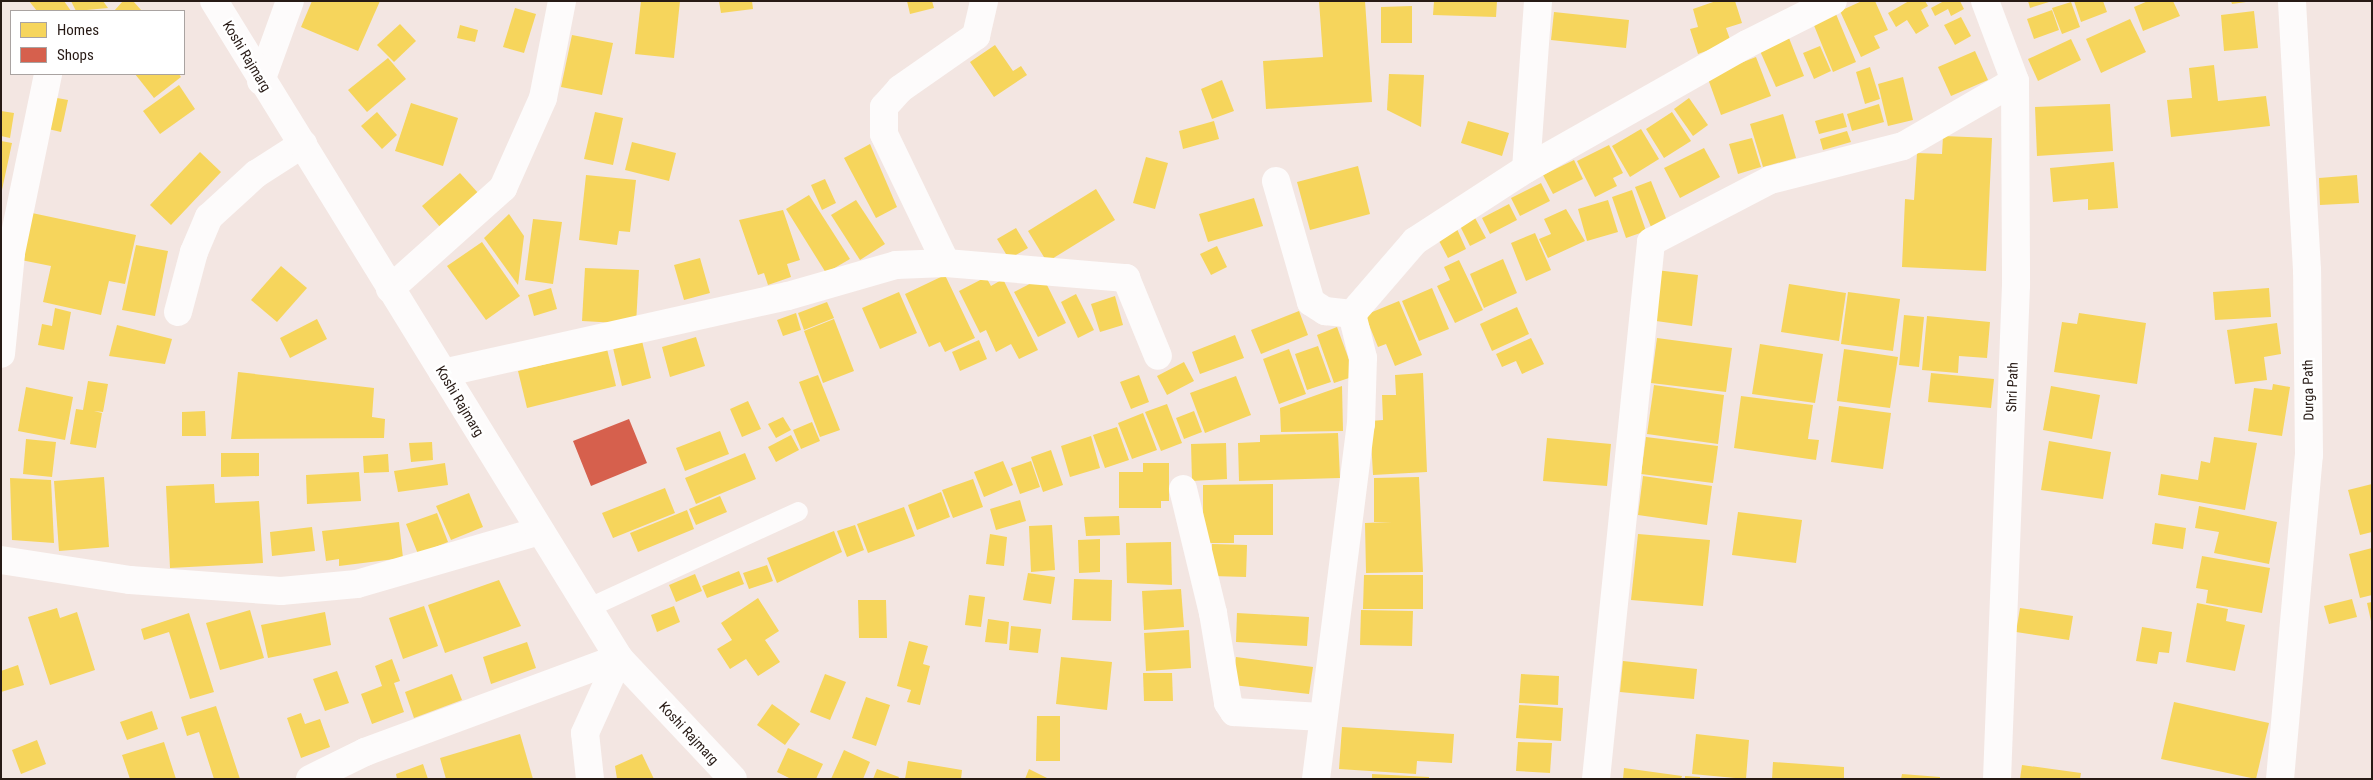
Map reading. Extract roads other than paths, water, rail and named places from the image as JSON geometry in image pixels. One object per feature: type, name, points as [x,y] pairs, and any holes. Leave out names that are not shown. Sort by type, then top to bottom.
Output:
[{"type":"street","name":"Koshi Rajmarg","points":[[214,1],[262,82],[303,144],[390,289],[619,658],[733,779]]},
{"type":"street","points":[[262,82],[290,1]]},
{"type":"street","points":[[390,289],[503,188],[543,98],[562,1]]},
{"type":"street","points":[[946,263],[884,134],[884,107],[900,89],[976,36],[984,1]]},
{"type":"street","points":[[1526,169],[1538,1]]},
{"type":"street","points":[[1352,314],[1414,241],[1526,169],[1747,44],[1833,1]]},
{"type":"street","name":"Shri Path","points":[[1985,1],[2015,81],[2016,285],[1997,779]]},
{"type":"street","name":"Durga Path","points":[[2280,779],[2309,455],[2307,270],[2292,1]]},
{"type":"street","points":[[1,354],[11,253],[48,75]]},
{"type":"street","points":[[1596,779],[1651,242],[1770,180],[1903,146],[2015,81]]},
{"type":"street","points":[[178,312],[194,252],[209,217],[256,174],[303,144]]},
{"type":"street","points":[[1276,181],[1311,302],[1325,311],[1352,314]]},
{"type":"street","points":[[443,372],[788,296],[896,265],[946,263],[1126,278],[1158,356]]},
{"type":"street","points":[[1316,779],[1322,717],[1346,560],[1361,424],[1363,358],[1352,314]]},
{"type":"street","points":[[1183,489],[1213,613],[1228,703],[1234,712],[1322,717]]},
{"type":"street","points":[[1,560],[130,580],[281,591],[357,584],[539,531]]},
{"type":"street","points":[[310,779],[365,752],[619,658]]},
{"type":"street","points":[[590,779],[585,732],[619,658]]},
{"type":"lane","points":[[588,608],[798,511]]}]
